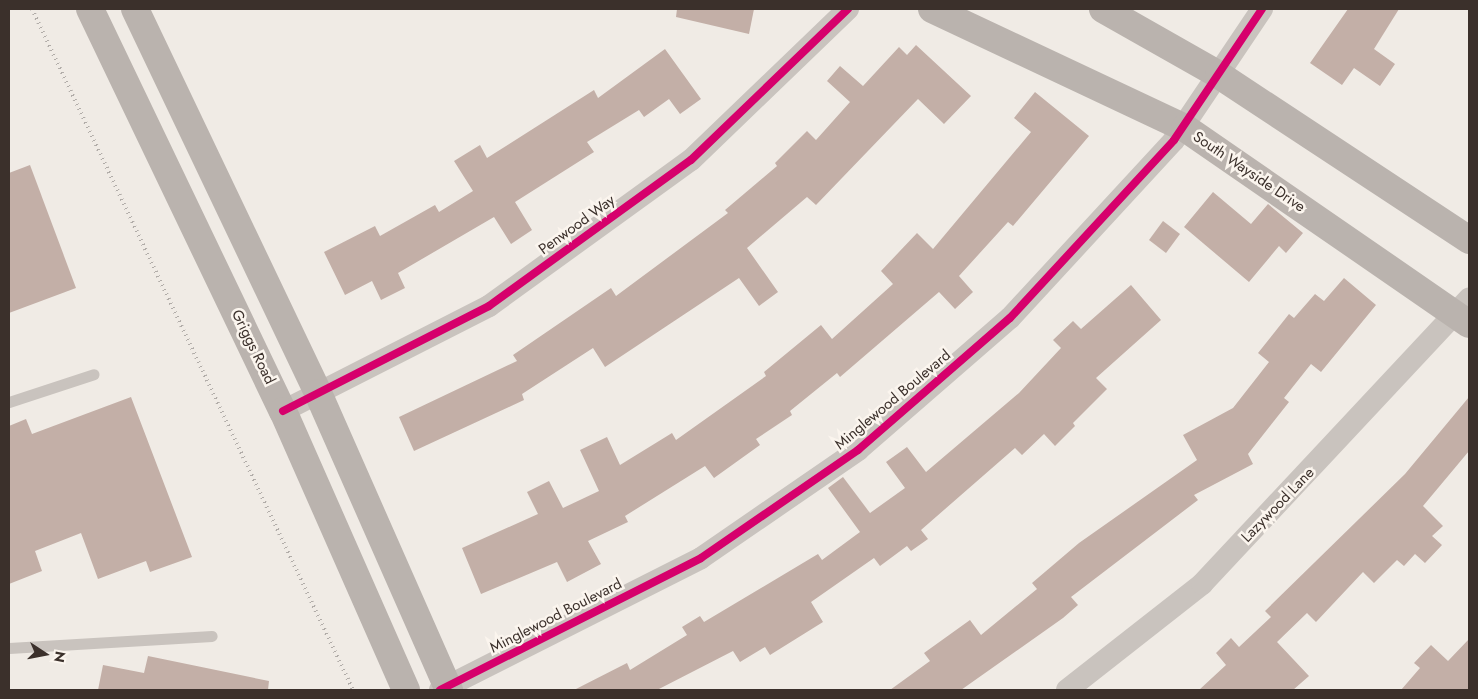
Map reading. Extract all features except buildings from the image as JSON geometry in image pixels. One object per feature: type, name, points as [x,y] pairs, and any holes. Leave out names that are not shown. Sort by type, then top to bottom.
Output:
[{"type":"main road","name":"Griggs Road","points":[[90,9],[283,410],[406,690]]},
{"type":"main road","points":[[135,9],[318,394],[446,689]]},
{"type":"main road","name":"South Wayside Drive","points":[[932,9],[1185,128],[1466,313]]},
{"type":"main road","points":[[1104,9],[1219,75],[1469,240]]},
{"type":"street","name":"Penwood Way","points":[[283,410],[489,306],[691,160],[848,9]]},
{"type":"street","name":"Minglewood Boulevard","points":[[446,689],[700,558],[858,450],[1010,318],[1185,128],[1262,9]]},
{"type":"street","name":"Lazywood Lane","points":[[1067,690],[1202,584],[1466,313]]},
{"type":"lane","points":[[9,402],[94,374]]},
{"type":"lane","points":[[9,648],[212,636]]},
{"type":"railway","points":[[32,9],[353,690]]},
{"type":"cycle path","points":[[283,411],[489,306],[691,160],[848,9]]},
{"type":"cycle path","points":[[440,690],[701,558],[858,450],[1010,318],[1174,140],[1262,9]]}]
